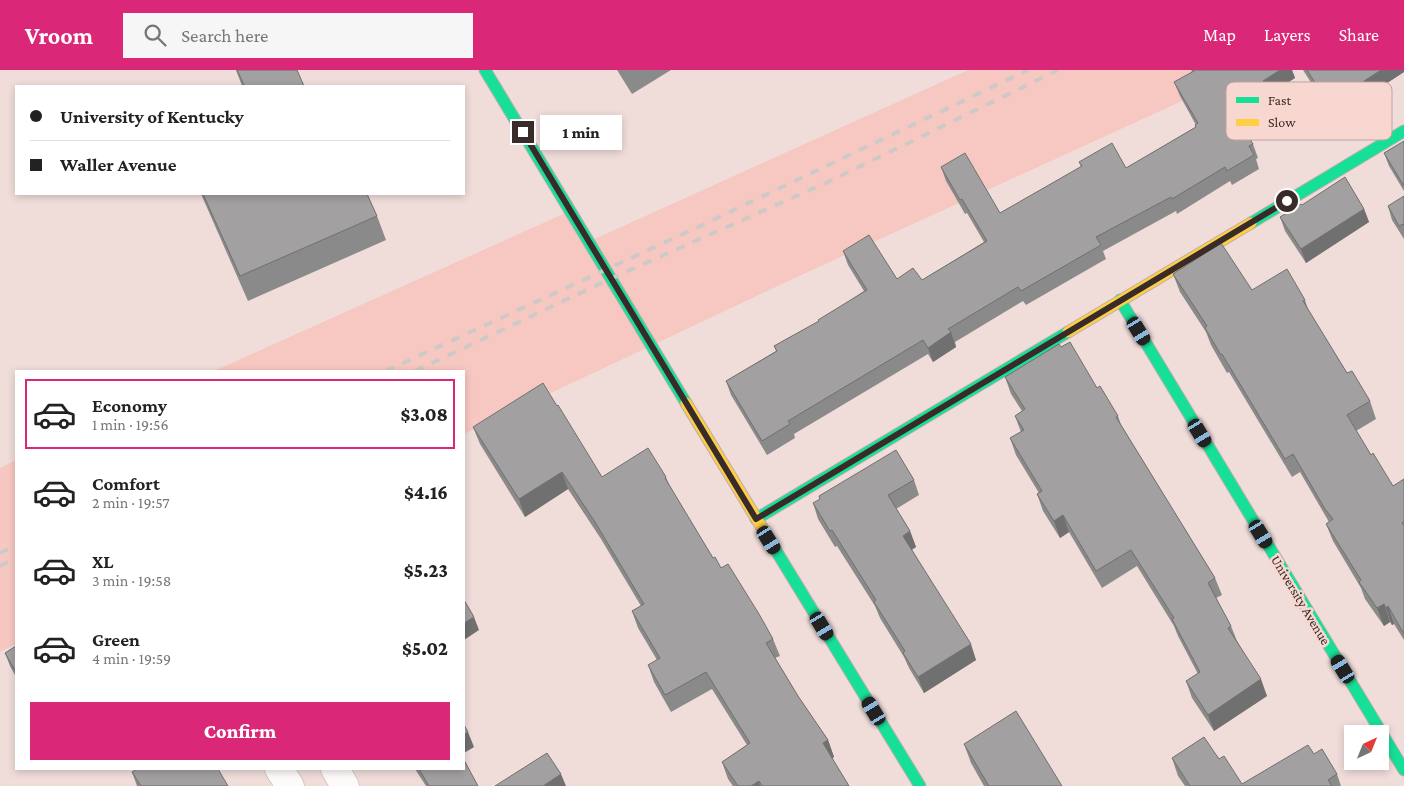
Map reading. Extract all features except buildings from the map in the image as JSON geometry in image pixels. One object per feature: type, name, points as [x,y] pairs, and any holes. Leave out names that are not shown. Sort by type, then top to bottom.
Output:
[{"type":"street","points":[[485,70],[756,519],[920,786]]},
{"type":"street","points":[[1392,138],[1404,131]]},
{"type":"street","points":[[756,519],[1389,140]]},
{"type":"street","name":"University Avenue","points":[[1120,300],[1404,770]]},
{"type":"street","points":[[280,770],[290,786]]},
{"type":"street","points":[[336,770],[345,786]]},
{"type":"shaded area","points":[[968,70],[1250,70],[797,277],[465,434],[465,370],[216,370],[570,211],[588,242]]},
{"type":"shaded area","points":[[15,460],[15,644],[0,652],[0,468]]},
{"type":"railway","points":[[388,370],[696,228],[1028,70]]},
{"type":"railway","points":[[417,370],[610,279],[830,181],[1058,70]]},
{"type":"railway","points":[[0,553],[15,546]]},
{"type":"railway","points":[[0,566],[15,558]]},
{"type":"traffic: fast","points":[[485,70],[686,403]]},
{"type":"traffic: fast","points":[[1392,138],[1404,131]]},
{"type":"traffic: fast","points":[[1251,223],[1389,140]]},
{"type":"traffic: fast","points":[[1120,300],[1404,770]]},
{"type":"traffic: fast","points":[[756,519],[1068,332]]},
{"type":"traffic: fast","points":[[767,536],[920,786]]},
{"type":"traffic: slow","points":[[1068,332],[1251,223]]},
{"type":"traffic: slow","points":[[686,403],[767,536]]},
{"type":"route","points":[[523,132],[756,519],[1287,201]]}]
